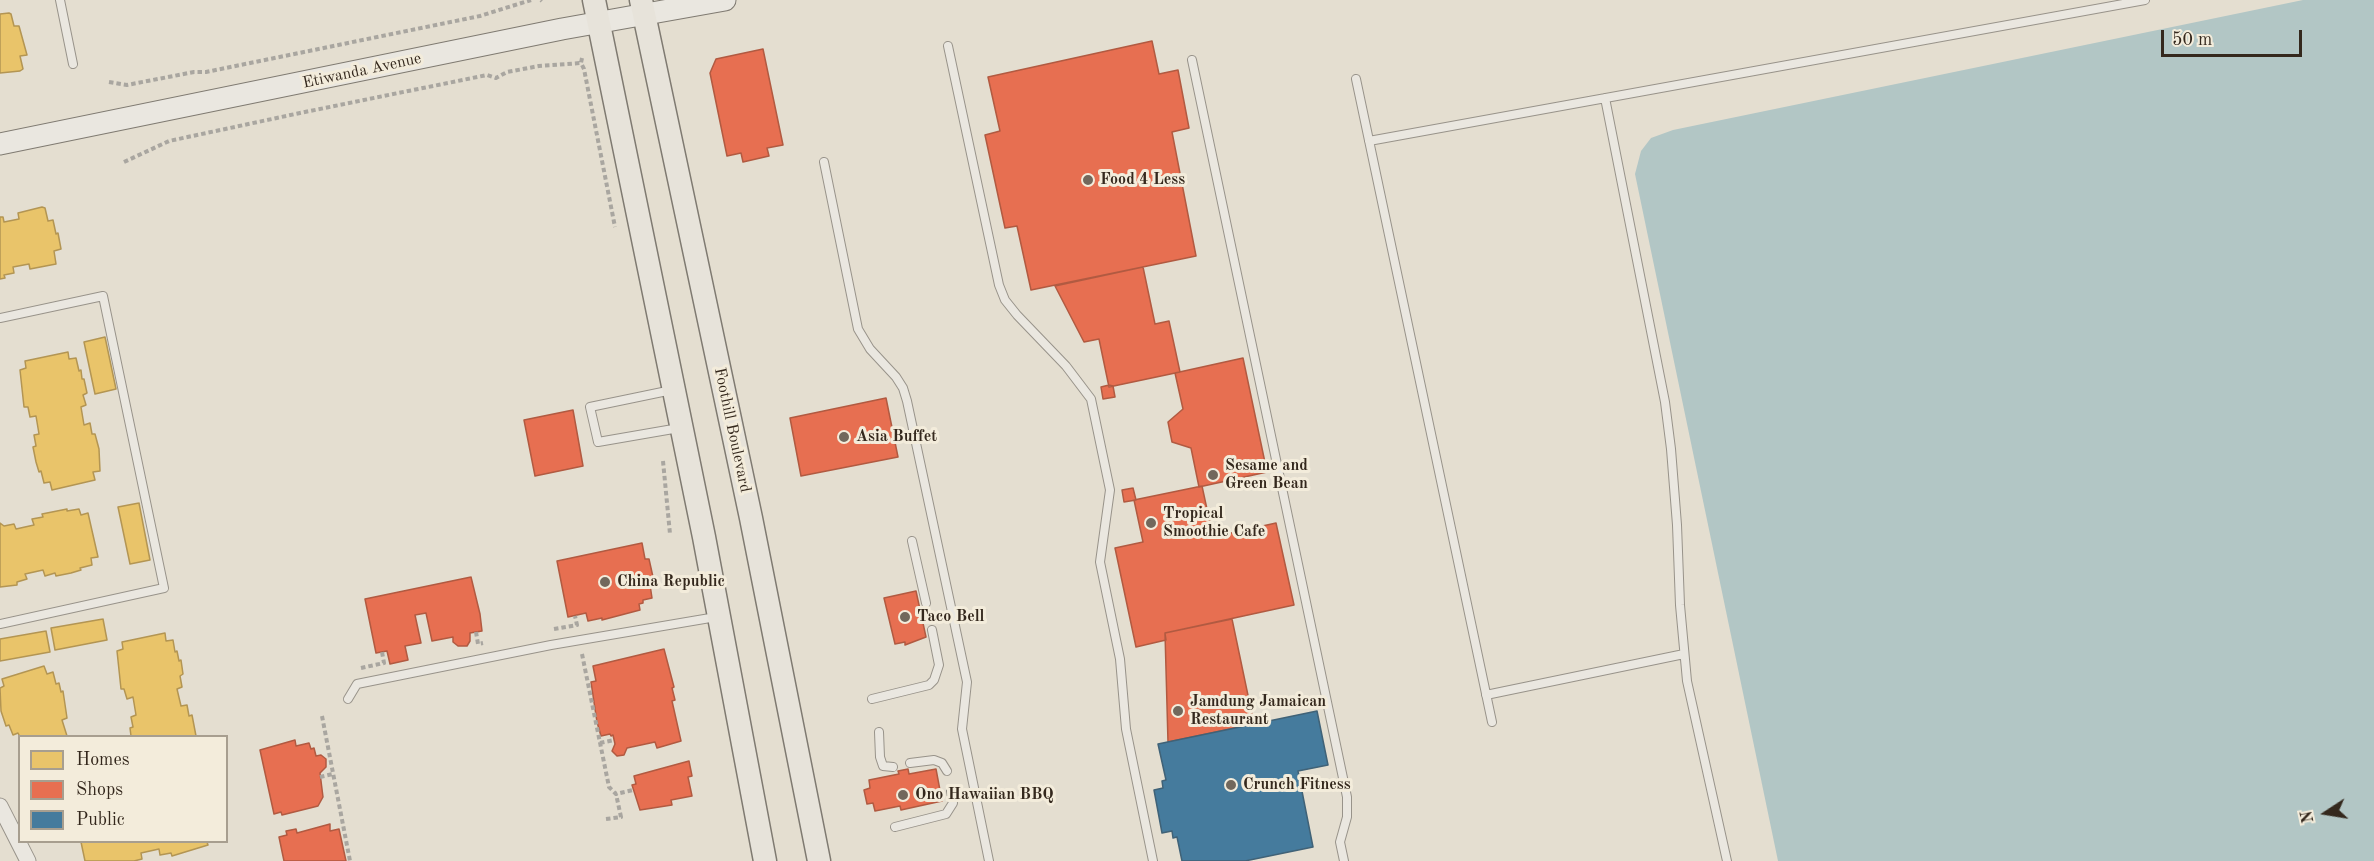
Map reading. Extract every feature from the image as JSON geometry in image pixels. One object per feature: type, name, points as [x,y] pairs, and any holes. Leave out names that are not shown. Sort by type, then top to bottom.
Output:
[{"type":"main road","points":[[594,0],[674,390],[765,861]]},
{"type":"main road","name":"Etiwanda Avenue","points":[[0,144],[599,22],[642,7],[725,0]]},
{"type":"main road","name":"Foothill Boulevard","points":[[642,7],[751,518],[819,861]]},
{"type":"street","points":[[0,806],[18,841]]},
{"type":"street","points":[[19,843],[28,861]]},
{"type":"lane","points":[[60,0],[73,64]]},
{"type":"lane","points":[[1369,141],[2145,0]]},
{"type":"lane","points":[[948,46],[999,285],[1005,300],[1066,366],[1091,399],[1110,490],[1100,562],[1120,659],[1126,729],[1153,861]]},
{"type":"lane","points":[[1192,60],[1347,797],[1347,817],[1340,842],[1344,861]]},
{"type":"lane","points":[[1356,79],[1491,722]]},
{"type":"lane","points":[[1605,98],[1665,402],[1676,514],[1684,654],[1693,709],[1727,861]]},
{"type":"lane","points":[[824,162],[858,329],[870,349],[896,377],[907,401],[967,682],[962,729],[989,861]]},
{"type":"lane","points":[[0,318],[103,296],[164,588],[0,624]]},
{"type":"lane","points":[[674,390],[590,407],[598,442],[681,428]]},
{"type":"lane","points":[[912,541],[926,603]]},
{"type":"lane","points":[[348,699],[357,684],[529,650],[718,617]]},
{"type":"lane","points":[[872,699],[929,685],[934,680],[939,666],[932,630]]},
{"type":"lane","points":[[1486,695],[1684,654]]},
{"type":"lane","points":[[879,732],[880,758],[883,766],[893,767]]},
{"type":"lane","points":[[910,763],[934,760],[942,763],[947,771]]},
{"type":"lane","points":[[895,827],[946,814],[953,802],[951,790]]},
{"type":"path","points":[[109,82],[127,85],[194,72],[206,72],[480,16],[531,0]]},
{"type":"path","points":[[124,162],[169,141],[488,75],[496,78],[507,72],[582,60],[615,227]]},
{"type":"path","points":[[663,461],[670,534]]},
{"type":"path","points":[[554,629],[577,625],[575,616]]},
{"type":"path","points":[[476,632],[478,644],[490,642]]},
{"type":"path","points":[[358,669],[384,663],[382,652]]},
{"type":"path","points":[[582,654],[609,788],[616,794],[621,817],[606,819]]},
{"type":"path","points":[[322,716],[347,855],[350,861]]},
{"type":"path","points":[[600,743],[614,740]]},
{"type":"path","points":[[320,777],[333,774]]},
{"type":"path","points":[[616,794],[633,790]]},
{"type":"shaded area","points":[[2303,0],[2374,0],[2374,861],[1778,861],[1635,174],[1641,151],[1651,138],[1673,130]]},
{"type":"building: Homes","points":[[9,13],[14,26],[19,26],[27,55],[20,56],[23,69],[20,71],[0,73],[0,14]]},
{"type":"building: Homes","points":[[45,208],[48,221],[53,220],[56,234],[58,233],[61,249],[54,251],[56,264],[30,269],[29,264],[13,267],[14,273],[4,275],[5,278],[0,279],[0,217],[3,217],[4,222],[19,219],[18,213]]},
{"type":"building: Homes","points":[[105,337],[116,389],[95,394],[84,342]]},
{"type":"building: Homes","points":[[68,352],[69,359],[76,358],[82,379],[84,379],[87,393],[83,395],[86,405],[81,407],[84,425],[90,423],[92,434],[95,434],[99,449],[100,471],[93,472],[95,480],[52,490],[50,482],[44,483],[36,462],[33,447],[36,446],[34,435],[39,434],[36,416],[30,417],[28,407],[24,407],[20,370],[26,368],[25,361]]},
{"type":"building: Homes","points":[[139,503],[150,560],[130,564],[118,507]]},
{"type":"building: Homes","points":[[67,509],[67,511],[79,509],[81,515],[88,513],[98,557],[91,558],[92,565],[56,576],[55,573],[45,576],[43,570],[25,574],[27,579],[17,582],[17,585],[0,587],[0,523],[4,526],[14,524],[16,529],[34,525],[32,519],[43,517],[42,514]]},
{"type":"building: Homes","points":[[103,619],[107,640],[55,650],[51,628]]},
{"type":"building: Homes","points":[[46,631],[50,652],[0,661],[0,639]]},
{"type":"building: Homes","points":[[165,633],[166,641],[173,640],[175,652],[177,651],[179,661],[181,660],[183,674],[180,676],[182,687],[177,689],[181,706],[187,705],[189,716],[192,715],[196,735],[131,735],[130,728],[133,727],[131,717],[136,715],[133,697],[127,699],[124,689],[121,689],[117,651],[123,649],[122,642]]},
{"type":"building: Homes","points":[[44,666],[47,674],[53,672],[56,684],[59,683],[61,692],[63,691],[67,718],[62,720],[67,735],[19,735],[18,733],[13,735],[9,725],[6,726],[1,711],[0,688],[4,686],[2,679]]},
{"type":"building: Homes","points":[[81,843],[207,843],[208,845],[172,856],[171,853],[160,855],[159,849],[141,853],[142,859],[134,861],[85,861]]},
{"type":"building: Shops","name":"Food 4 Less","points":[[1152,41],[1159,74],[1178,70],[1189,128],[1172,132],[1196,256],[1031,290],[1017,226],[1005,228],[985,135],[1000,131],[988,77]]},
{"type":"building: Shops","points":[[763,49],[783,145],[767,148],[769,156],[743,162],[741,153],[727,156],[710,73],[716,59]]},
{"type":"building: Shops","points":[[1143,267],[1155,324],[1169,321],[1180,372],[1109,387],[1099,339],[1084,342],[1055,286]]},
{"type":"building: Shops","points":[[1243,358],[1267,472],[1199,487],[1191,448],[1172,442],[1168,422],[1183,409],[1175,373]]},
{"type":"building: Shops","points":[[1113,386],[1115,397],[1103,399],[1101,387]]},
{"type":"building: Shops","name":"Asia Buffet","points":[[886,398],[898,457],[801,476],[790,418]]},
{"type":"building: Shops","points":[[573,410],[583,466],[535,476],[524,420]]},
{"type":"building: Shops","points":[[1202,486],[1213,537],[1276,523],[1294,605],[1165,633],[1166,640],[1136,647],[1115,548],[1143,542],[1134,500]]},
{"type":"building: Shops","points":[[1133,488],[1136,500],[1124,502],[1122,490]]},
{"type":"building: Shops","name":"China Republic","points":[[642,543],[645,559],[649,559],[653,577],[649,578],[652,598],[643,600],[643,603],[639,604],[640,610],[602,620],[602,618],[588,621],[586,613],[568,617],[557,561]]},
{"type":"building: Shops","points":[[471,577],[482,631],[470,633],[467,646],[458,646],[453,642],[453,637],[432,641],[426,613],[415,615],[421,643],[405,646],[408,660],[390,664],[387,651],[376,653],[365,599]]},
{"type":"building: Shops","name":"Taco Bell","points":[[916,591],[926,637],[905,645],[905,642],[895,644],[884,598]]},
{"type":"building: Shops","points":[[1232,619],[1254,724],[1168,742],[1165,633]]},
{"type":"building: Shops","points":[[664,649],[674,687],[672,688],[675,700],[672,701],[681,741],[657,748],[655,742],[627,748],[624,755],[617,756],[612,751],[615,744],[613,735],[601,736],[597,722],[591,682],[596,681],[593,666]]},
{"type":"building: Shops","points":[[295,740],[296,746],[309,743],[311,749],[314,748],[316,756],[321,755],[326,759],[326,767],[320,773],[323,797],[318,806],[282,815],[281,812],[274,814],[260,750]]},
{"type":"building: Shops","points":[[689,761],[692,776],[688,777],[692,796],[671,800],[672,805],[640,810],[632,785],[636,784],[634,776]]},
{"type":"building: Shops","name":"Ono Hawaiian BBQ","points":[[908,769],[909,774],[936,769],[942,801],[901,810],[900,806],[875,811],[873,803],[867,804],[864,790],[870,788],[869,780],[899,774],[898,771]]},
{"type":"building: Shops","points":[[330,824],[330,831],[339,829],[346,861],[284,861],[279,837],[287,835],[286,831],[296,829],[297,833]]},
{"type":"building: Public","name":"Crunch Fitness","points":[[1317,711],[1328,765],[1298,771],[1313,847],[1245,861],[1182,861],[1177,837],[1173,838],[1172,831],[1162,833],[1154,790],[1163,788],[1162,781],[1166,780],[1158,744]]},
{"type":"place","name":"Food 4 Less","points":[[1088,180]]},
{"type":"place","name":"Asia Buffet","points":[[844,437]]},
{"type":"place","name":"Sesame and Green Bean","points":[[1213,475]]},
{"type":"place","name":"Tropical Smoothie Cafe","points":[[1151,523]]},
{"type":"place","name":"China Republic","points":[[605,582]]},
{"type":"place","name":"Taco Bell","points":[[905,617]]},
{"type":"place","name":"Jamdung Jamaican Restaurant","points":[[1178,711]]},
{"type":"place","name":"Crunch Fitness","points":[[1231,785]]},
{"type":"place","name":"Ono Hawaiian BBQ","points":[[903,795]]}]
